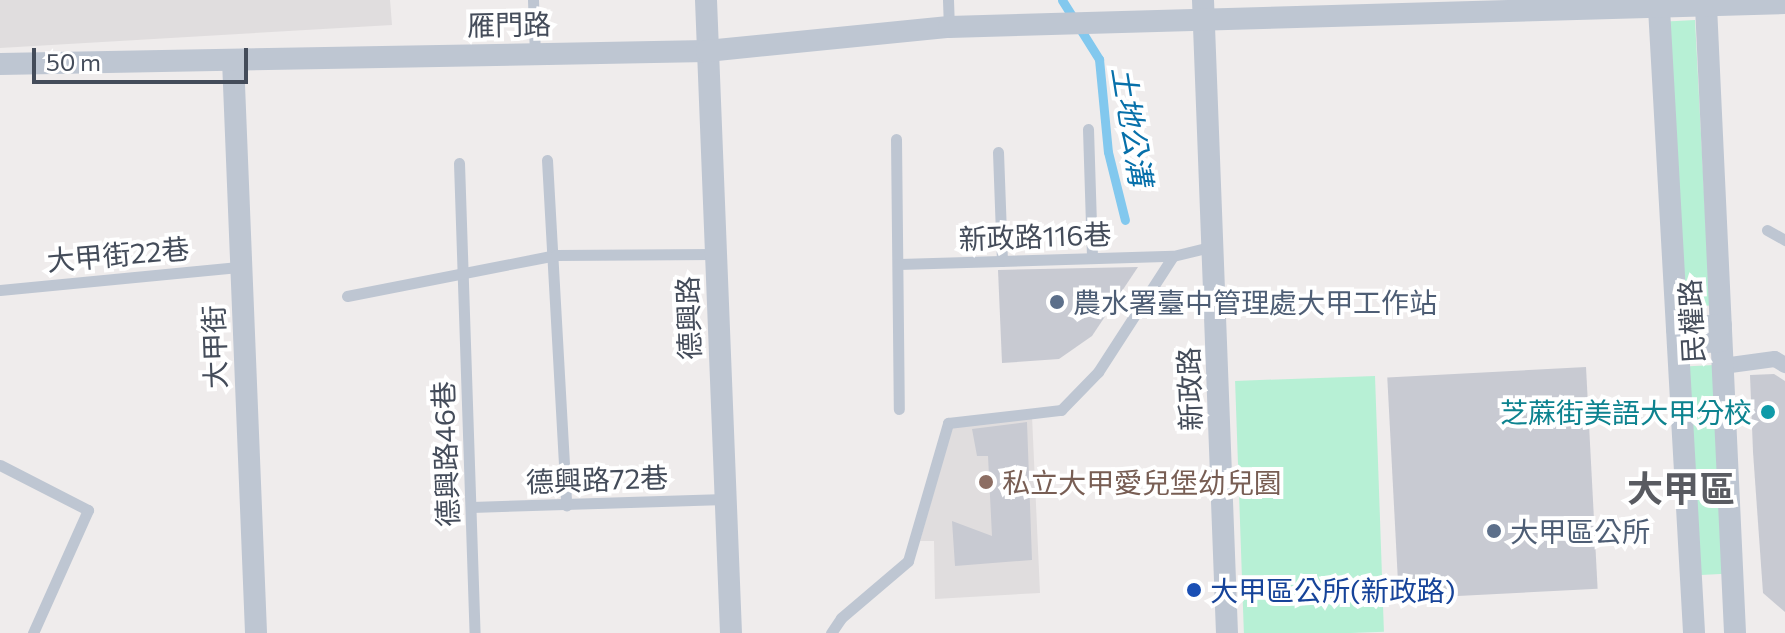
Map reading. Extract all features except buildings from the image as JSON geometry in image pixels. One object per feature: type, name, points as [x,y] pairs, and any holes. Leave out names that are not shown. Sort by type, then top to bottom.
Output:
[{"type":"street","name":"德興路","points":[[706,0],[731,633]]},
{"type":"street","name":"雁門路","points":[[0,64],[707,51],[949,27],[1203,8],[1659,8],[1785,3]]},
{"type":"street","name":"民權路","points":[[1706,6],[1735,633]]},
{"type":"street","name":"新政路","points":[[1203,8],[1227,633]]},
{"type":"street","name":"民權路","points":[[1659,8],[1694,633]]},
{"type":"street","name":"大甲街","points":[[233,60],[256,633]]},
{"type":"street","points":[[1677,336],[1721,333]]},
{"type":"street","points":[[1723,366],[1775,359],[1785,365]]},
{"type":"lane","points":[[533,0],[535,54]]},
{"type":"lane","points":[[948,0],[949,27]]},
{"type":"lane","points":[[1088,129],[1092,258]]},
{"type":"lane","points":[[896,139],[899,409]]},
{"type":"lane","points":[[998,152],[1002,261]]},
{"type":"lane","points":[[547,160],[556,255],[566,505]]},
{"type":"lane","name":"德興路46巷","points":[[459,163],[475,633]]},
{"type":"lane","points":[[1767,230],[1785,240]]},
{"type":"lane","name":"新政路116巷","points":[[899,264],[1173,256],[1214,246]]},
{"type":"lane","points":[[347,296],[556,255],[715,254]]},
{"type":"lane","points":[[831,633],[841,618],[908,561],[948,423],[1061,410],[1098,372],[1173,256]]},
{"type":"lane","name":"大甲街22巷","points":[[0,290],[241,267]]},
{"type":"lane","points":[[0,465],[88,510],[33,633]]},
{"type":"lane","name":"德興路72巷","points":[[471,507],[725,499]]},
{"type":"shaded area","points":[[0,0],[390,0],[392,25],[0,48]]},
{"type":"shaded area","name":"私立大甲愛兒堡幼兒園","points":[[1032,416],[1040,593],[935,599],[934,541],[920,541],[953,424]]},
{"type":"green space","points":[[1695,20],[1710,306],[1682,307],[1667,21]]},
{"type":"green space","points":[[1714,365],[1725,574],[1696,575],[1685,367]]},
{"type":"green space","points":[[1375,376],[1384,632],[1244,633],[1235,381]]},
{"type":"waterway","name":"土地公溝","points":[[1062,0],[1099,59],[1108,152],[1125,220]]},
{"type":"place","name":"農水署臺中管理處大甲工作站","points":[[1057,302]]},
{"type":"place","name":"芝蔴街美語大甲分校","points":[[1768,412]]},
{"type":"place","name":"私立大甲愛兒堡幼兒園","points":[[986,482]]},
{"type":"place","name":"大甲區公所","points":[[1494,531]]},
{"type":"place","name":"大甲區公所(新政路)","points":[[1194,590]]},
{"type":"district","name":"大甲區","points":[[1681,488]]}]
